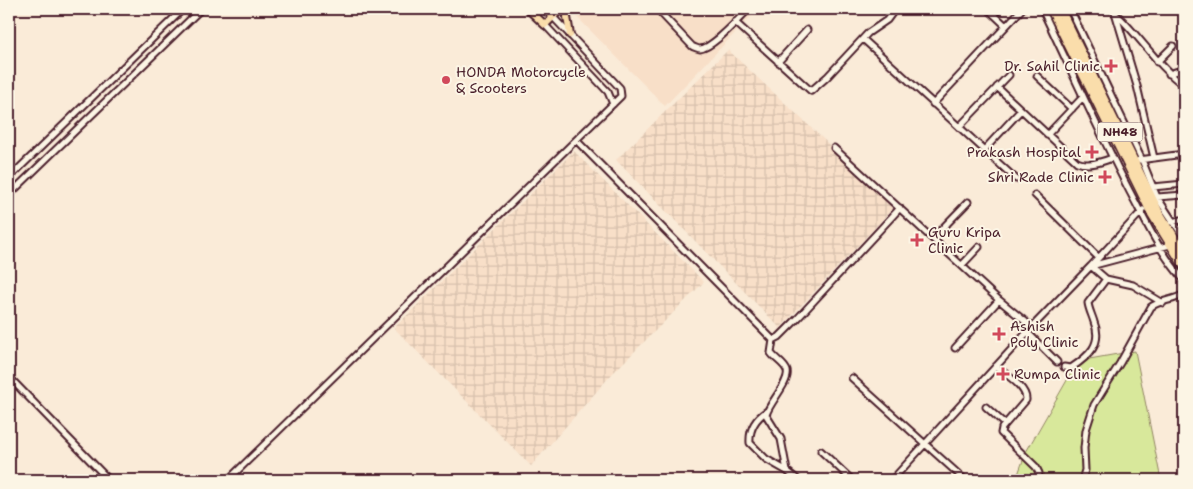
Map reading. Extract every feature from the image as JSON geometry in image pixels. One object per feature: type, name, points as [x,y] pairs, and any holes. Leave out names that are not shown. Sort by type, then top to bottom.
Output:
[{"type":"highway","name":"NH48","points":[[1051,9],[1149,207],[1170,246],[1184,266]]},
{"type":"highway","name":"NH48","points":[[1060,9],[1138,160],[1158,211],[1184,253]]},
{"type":"main road","points":[[528,9],[545,25],[561,9]]},
{"type":"main road","points":[[536,16],[544,9],[553,17]]},
{"type":"main road","points":[[568,9],[567,17],[570,35]]},
{"type":"street","points":[[9,178],[183,9]]},
{"type":"street","points":[[9,195],[201,9]]},
{"type":"street","points":[[657,9],[692,46],[699,49],[708,46],[718,39],[749,9]]},
{"type":"street","points":[[735,22],[804,86],[813,91],[872,29],[887,20],[895,9]]},
{"type":"street","points":[[988,9],[1006,26]]},
{"type":"street","points":[[933,104],[1022,9]]},
{"type":"street","points":[[1042,9],[1112,158],[1160,249],[1184,280]]},
{"type":"street","points":[[1070,9],[1138,160],[1154,187],[1157,197],[1184,238]]},
{"type":"street","points":[[1115,12],[1137,86],[1154,158]]},
{"type":"street","points":[[1115,12],[1157,62],[1184,86]]},
{"type":"street","points":[[228,480],[621,96],[620,88],[553,17]]},
{"type":"street","points":[[545,25],[608,92],[613,104]]},
{"type":"street","points":[[778,62],[807,30]]},
{"type":"street","points":[[863,39],[1016,179]]},
{"type":"street","points":[[1157,62],[1173,46]]},
{"type":"street","points":[[1169,74],[1184,69]]},
{"type":"street","points":[[959,127],[1009,75]]},
{"type":"street","points":[[1037,76],[1072,109]]},
{"type":"street","points":[[997,87],[1070,157],[1081,164],[1100,162],[1112,158]]},
{"type":"street","points":[[1047,135],[1083,97]]},
{"type":"street","points":[[984,150],[1021,110]]},
{"type":"street","points":[[576,140],[773,340]]},
{"type":"street","points":[[834,148],[999,300],[1032,327]]},
{"type":"street","points":[[1138,160],[1184,154]]},
{"type":"street","points":[[1154,187],[1184,184]]},
{"type":"street","points":[[1035,195],[1098,257]]},
{"type":"street","points":[[1157,197],[1184,195]]},
{"type":"street","points":[[933,238],[968,202]]},
{"type":"street","points":[[893,480],[1140,211],[1149,207]]},
{"type":"street","points":[[773,340],[779,337],[798,318],[900,208]]},
{"type":"street","points":[[1172,222],[1184,219]]},
{"type":"street","points":[[1091,266],[1170,246]]},
{"type":"street","points":[[962,265],[978,247]]},
{"type":"street","points":[[1091,266],[1106,279],[1133,285],[1163,303]]},
{"type":"street","points":[[1064,367],[1071,368],[1094,348],[1097,341],[1097,333],[1088,302],[1106,279]]},
{"type":"street","points":[[1082,480],[1085,470],[1085,439],[1094,405],[1153,305],[1173,300],[1184,294]]},
{"type":"street","points":[[955,348],[999,300]]},
{"type":"street","points":[[1027,332],[1057,362]]},
{"type":"street","points":[[773,340],[771,353],[786,369],[787,377],[767,411],[759,416],[754,424],[750,443],[766,459],[798,480]]},
{"type":"street","points":[[996,366],[1022,389],[1026,396],[1026,400],[1004,424],[1001,433],[1036,467],[1039,473],[1038,480]]},
{"type":"street","points":[[9,377],[109,480]]},
{"type":"street","points":[[852,378],[965,480]]},
{"type":"street","points":[[986,407],[1004,424]]},
{"type":"street","points":[[767,411],[768,418],[781,438],[787,471]]},
{"type":"street","points":[[821,451],[852,480]]},
{"type":"shaded area","points":[[585,9],[758,9],[665,106],[577,17]]},
{"type":"shaded area","points":[[728,50],[895,206],[780,328],[616,160]]},
{"type":"shaded area","points":[[574,151],[704,282],[612,374],[531,466],[394,328]]},
{"type":"green space","points":[[1135,351],[1161,480],[1016,480],[1026,452],[1078,361]]},
{"type":"place","name":"Dr. Sahil Clinic","points":[[1111,66]]},
{"type":"place","name":"HONDA Motorcycle & Scooters","points":[[446,80]]},
{"type":"place","name":"Prakash Hospital","points":[[1092,152]]},
{"type":"place","name":"Shri Rade Clinic","points":[[1105,177]]},
{"type":"place","name":"Guru Kripa Clinic","points":[[917,240]]},
{"type":"place","name":"Ashish Poly Clinic","points":[[999,334]]},
{"type":"place","name":"Rumpa Clinic","points":[[1003,374]]}]
